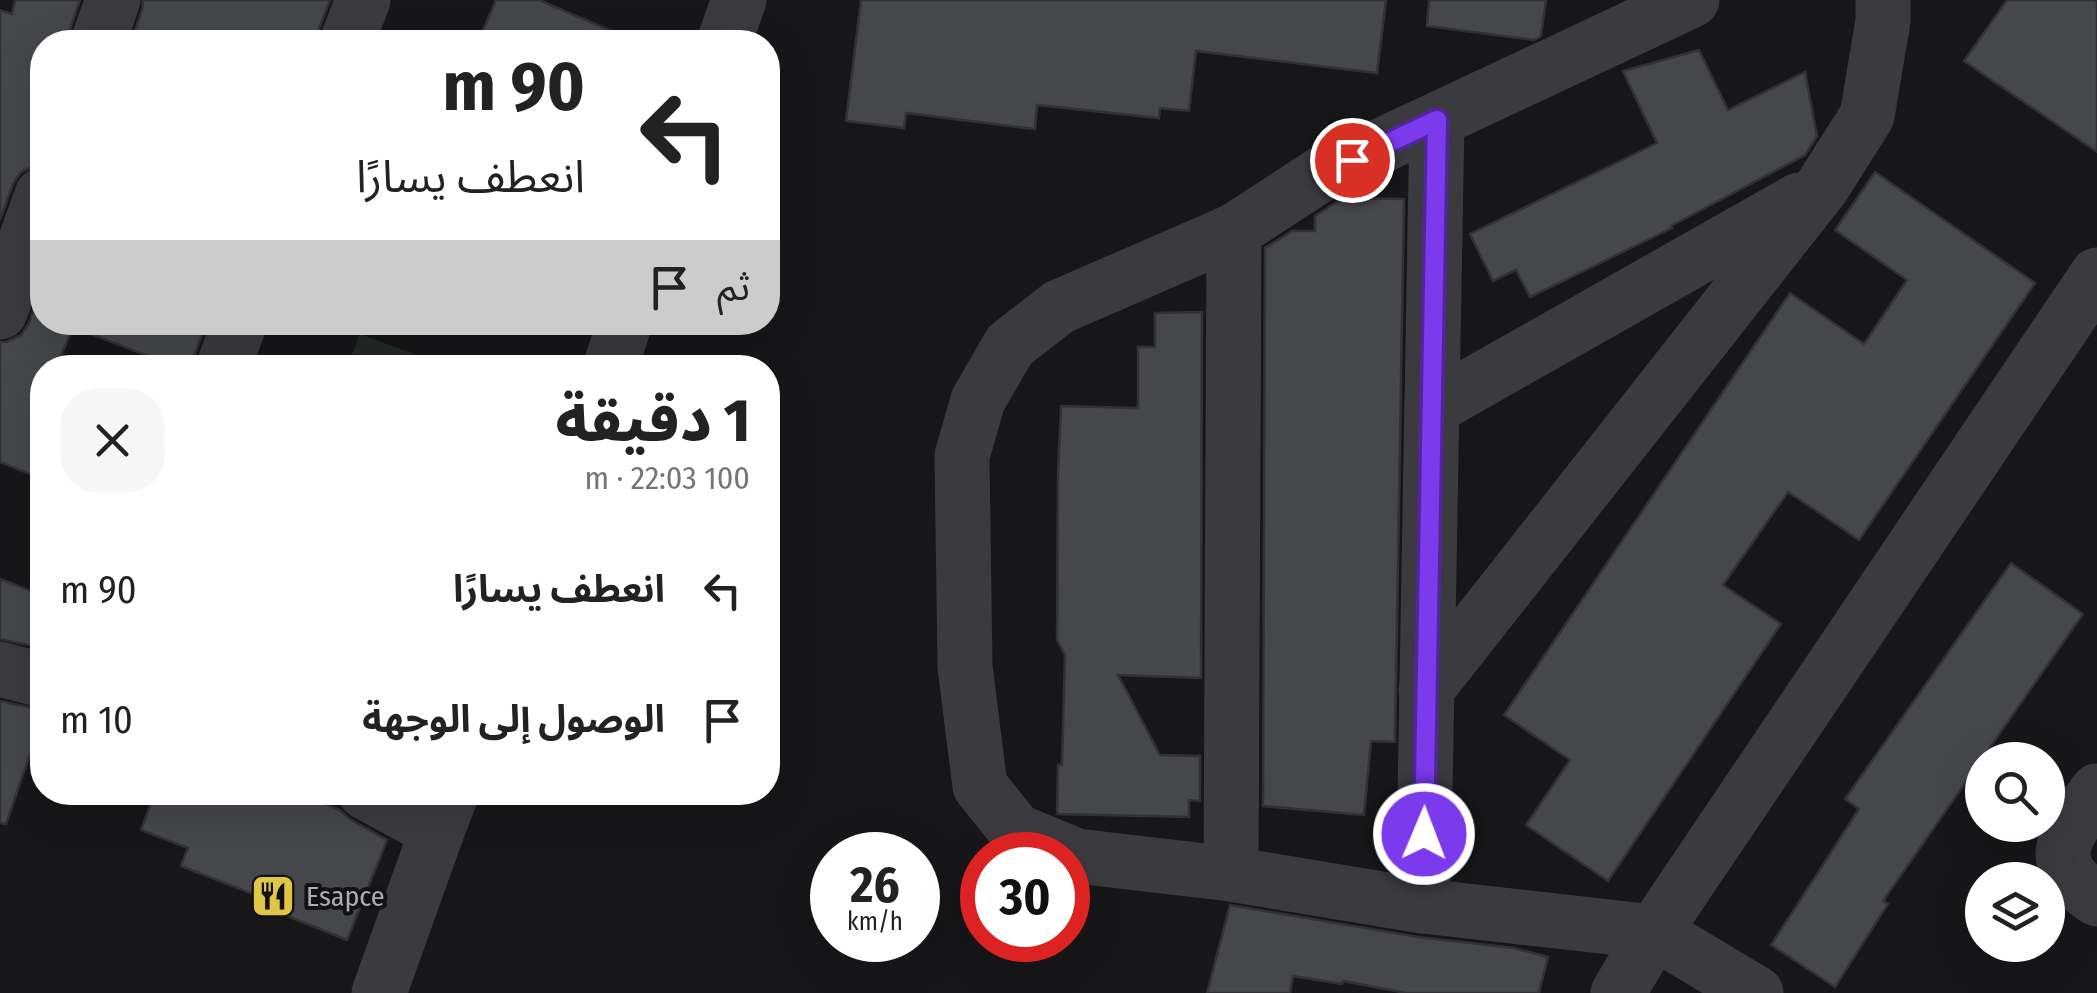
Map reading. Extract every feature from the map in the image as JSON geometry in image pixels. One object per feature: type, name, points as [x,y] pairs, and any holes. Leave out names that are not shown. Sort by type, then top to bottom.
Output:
[{"type":"street","points":[[102,30],[113,0]]},
{"type":"street","points":[[352,30],[363,0]]},
{"type":"street","points":[[728,30],[739,0]]},
{"type":"street","points":[[1692,0],[1323,173],[1234,232],[1059,307],[1010,344],[978,400],[962,456],[965,666],[980,786],[1016,831],[1077,856],[1231,874],[1422,906],[1654,932],[1756,993]]},
{"type":"street","points":[[1426,690],[1822,186],[1866,116],[1883,0]]},
{"type":"street","points":[[1422,906],[1437,120]]},
{"type":"street","points":[[1432,408],[1822,186]]},
{"type":"street","points":[[0,312],[30,228]]},
{"type":"street","points":[[1231,874],[1234,232]]},
{"type":"street","points":[[1618,993],[1654,932],[2097,275]]},
{"type":"street","points":[[0,668],[30,677]]},
{"type":"street","points":[[2097,791],[2068,831],[2063,857],[2068,876],[2097,900]]},
{"type":"street","points":[[379,993],[444,812],[416,805]]},
{"type":"shaded area","points":[[363,335],[416,355],[352,355]]},
{"type":"building","points":[[15,0],[80,0],[70,30],[30,30],[30,168],[21,172],[13,184],[0,220],[0,10],[12,14]]},
{"type":"building","points":[[143,0],[330,0],[318,30],[135,30]]},
{"type":"building","points":[[496,0],[539,0],[609,30],[483,30]]},
{"type":"building","points":[[861,0],[1386,0],[1377,73],[1196,51],[1189,111],[1160,108],[1159,118],[1037,105],[1035,129],[906,113],[904,128],[846,121]]},
{"type":"building","points":[[1429,0],[1546,0],[1541,36],[1534,40],[1427,26]]},
{"type":"building","points":[[2007,0],[2097,0],[2097,152],[1964,61]]},
{"type":"building","points":[[1699,50],[1728,110],[1805,72],[1817,136],[1805,155],[1672,228],[1530,297],[1516,270],[1493,281],[1470,234],[1657,143],[1623,71]]},
{"type":"building","points":[[1875,172],[2035,283],[1859,540],[1788,492],[1723,585],[1781,624],[1608,881],[1526,825],[1570,760],[1504,715],[1790,293],[1864,344],[1907,280],[1835,230]]},
{"type":"building","points":[[1343,198],[1404,199],[1395,742],[1371,741],[1364,815],[1263,806],[1265,248],[1292,231],[1315,231],[1315,216]]},
{"type":"building","points":[[1202,312],[1201,678],[1118,675],[1160,755],[1200,756],[1200,801],[1189,800],[1189,817],[1057,814],[1065,655],[1057,640],[1061,406],[1138,408],[1138,347],[1155,347],[1155,313]]},
{"type":"building","points":[[30,320],[30,335],[70,335],[61,355],[30,355],[30,474],[0,462],[0,342],[21,335]]},
{"type":"building","points":[[94,335],[202,335],[195,355],[145,355]]},
{"type":"building","points":[[2011,563],[2083,614],[1994,742],[1965,742],[1965,783],[1883,901],[1888,904],[1835,987],[1771,945],[1859,809],[1845,799]]},
{"type":"building","points":[[0,579],[30,590],[30,645],[0,639]]},
{"type":"building","points":[[0,701],[30,707],[30,755],[6,824],[0,823]]},
{"type":"building","points":[[150,805],[328,805],[387,840],[347,940],[260,905],[263,898],[181,866],[188,848],[141,830]]},
{"type":"building","points":[[1230,905],[1418,937],[1514,948],[1548,957],[1539,993],[1406,993],[1293,976],[1290,993],[1207,993]]},
{"type":"place","name":"Esapce","points":[[273,896]]},
{"type":"route","points":[[1352,160],[1437,120],[1424,834]]}]
